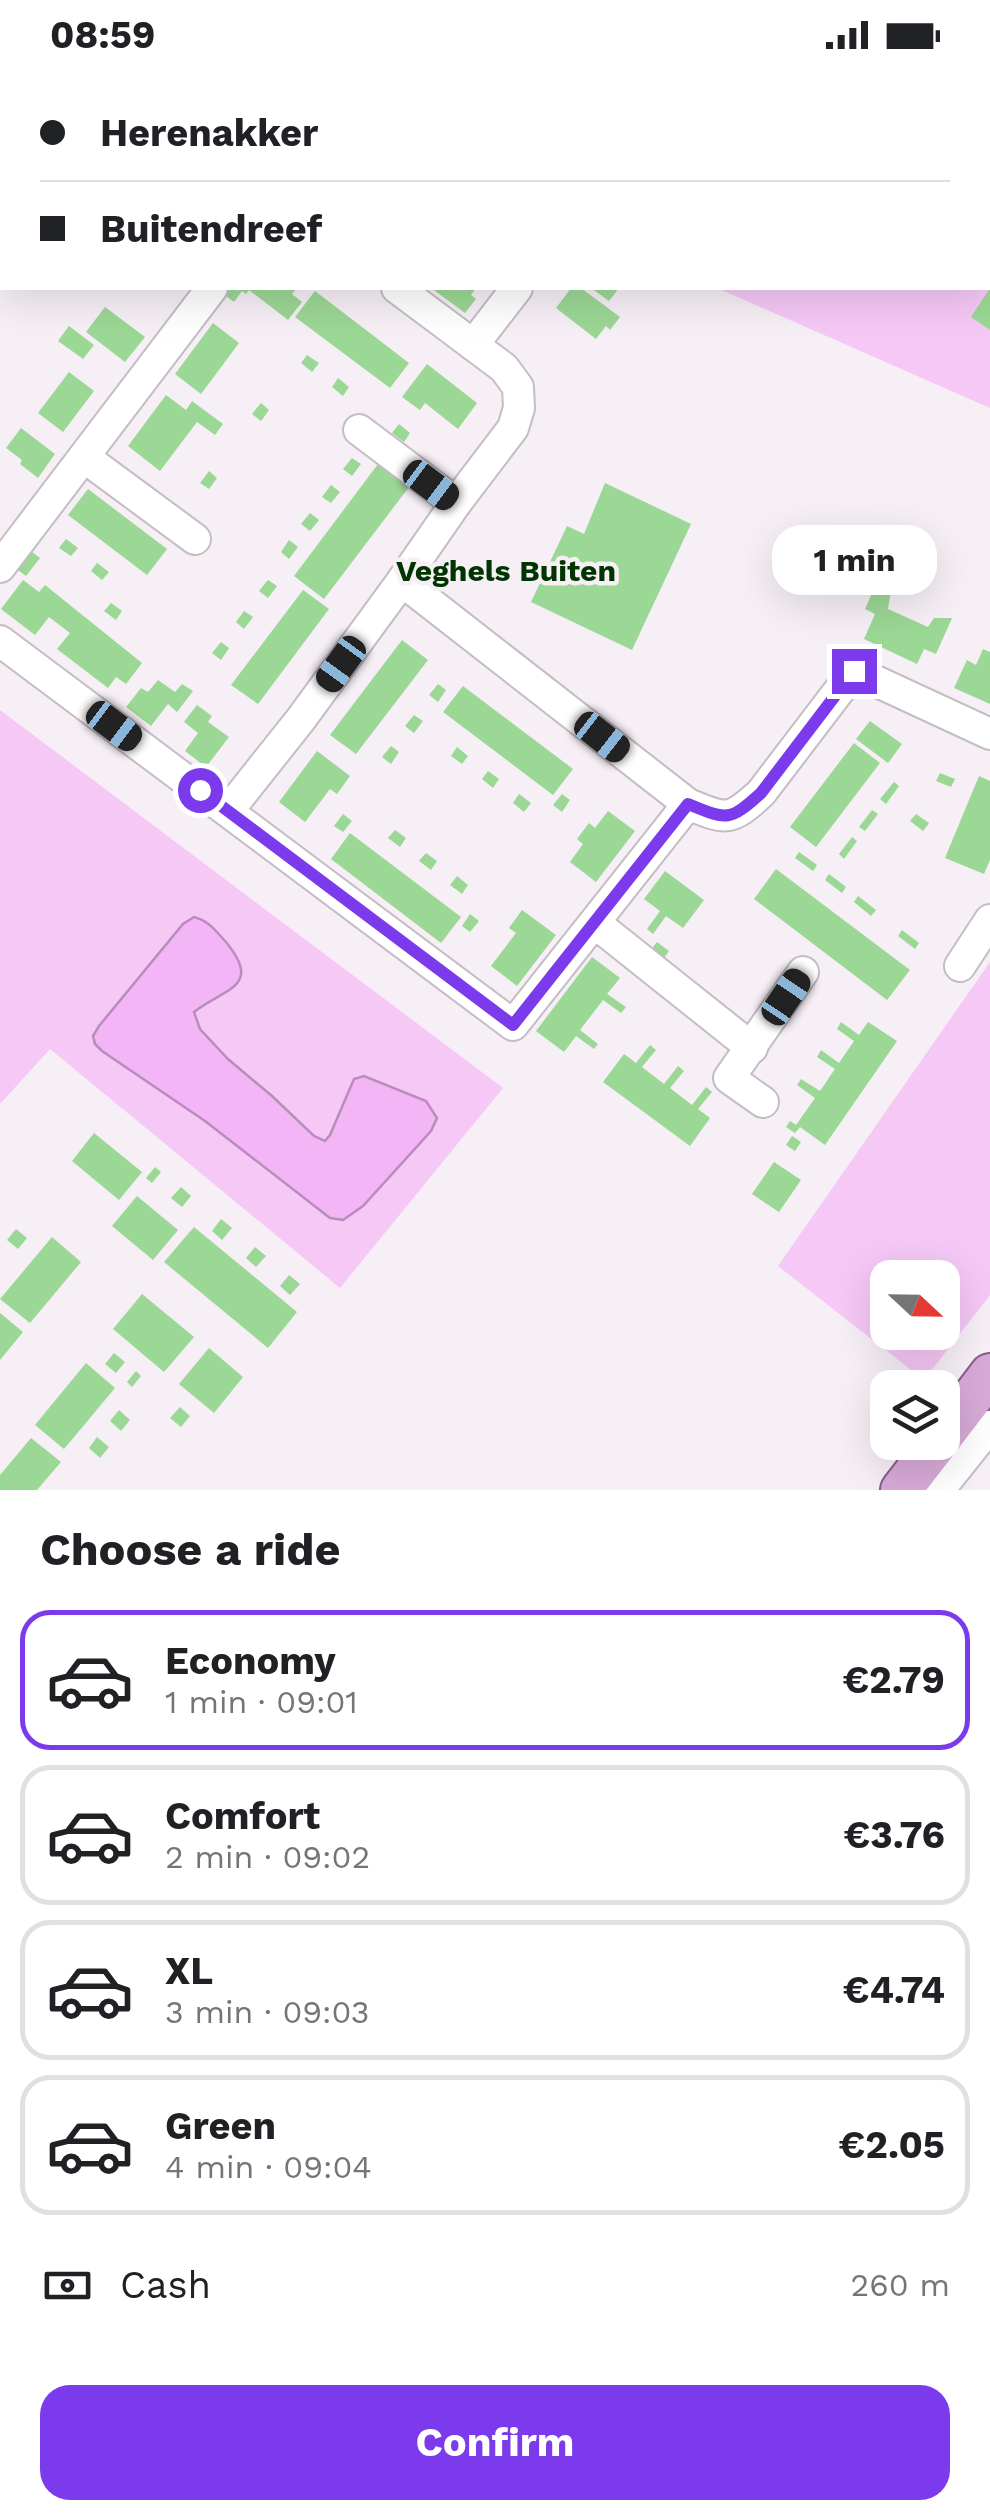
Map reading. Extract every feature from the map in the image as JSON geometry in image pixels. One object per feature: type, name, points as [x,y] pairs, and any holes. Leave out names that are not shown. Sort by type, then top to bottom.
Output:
[{"type":"main road","points":[[960,1414],[990,1374]]},
{"type":"main road","points":[[901,1490],[924,1460]]},
{"type":"street","points":[[0,567],[210,290]]},
{"type":"street","points":[[228,810],[300,719],[513,428],[519,408],[518,387],[504,368],[400,290]]},
{"type":"street","points":[[473,345],[515,290]]},
{"type":"street","points":[[358,430],[456,504]]},
{"type":"street","points":[[84,457],[195,539]]},
{"type":"street","points":[[402,581],[688,804],[715,815],[729,817],[761,793],[854,671],[990,734]]},
{"type":"street","points":[[0,642],[513,1025],[688,804]]},
{"type":"street","points":[[960,966],[990,920]]},
{"type":"street","points":[[595,923],[752,1048]]},
{"type":"street","points":[[762,1102],[729,1078],[804,972]]},
{"type":"street","points":[[939,1490],[990,1426]]},
{"type":"shaded area","points":[[722,290],[990,290],[990,408]]},
{"type":"shaded area","points":[[0,710],[503,1088],[340,1288],[50,1049],[0,1104]],"holes":[[[195,917],[226,940],[242,975],[232,989],[194,1012],[200,1029],[314,1136],[325,1141],[330,1135],[354,1079],[437,1118],[404,1159],[330,1218],[205,1121],[95,1044],[93,1036],[99,1026],[183,924]]]},
{"type":"shaded area","points":[[194,917],[219,934],[241,969],[236,985],[194,1012],[200,1029],[314,1136],[325,1141],[330,1135],[354,1079],[364,1076],[426,1101],[437,1118],[431,1131],[363,1206],[343,1220],[330,1218],[205,1121],[95,1044],[93,1036],[99,1026],[183,924]]},
{"type":"shaded area","points":[[990,962],[990,1295],[960,1334],[960,1260],[870,1260],[870,1338],[778,1266]]},
{"type":"shaded area","points":[[886,1350],[947,1350],[932,1370],[911,1370]]},
{"type":"building","points":[[249,290],[246,294],[242,291],[234,302],[222,293]]},
{"type":"building","points":[[249,290],[295,290],[292,294],[302,302],[288,320]]},
{"type":"building","points":[[434,290],[475,290],[471,295],[476,299],[465,313]]},
{"type":"building","points":[[570,290],[584,290],[620,317],[596,339],[556,308]]},
{"type":"building","points":[[594,290],[617,290],[609,301]]},
{"type":"building","points":[[989,290],[990,290],[990,330],[971,317]]},
{"type":"building","points":[[315,291],[409,363],[390,388],[295,317]]},
{"type":"building","points":[[105,307],[145,337],[125,362],[86,332]]},
{"type":"building","points":[[213,323],[239,343],[201,394],[175,374]]},
{"type":"building","points":[[69,326],[94,345],[83,359],[58,341]]},
{"type":"building","points":[[307,355],[319,363],[312,372],[301,363]]},
{"type":"building","points":[[427,364],[477,403],[458,429],[425,403],[420,410],[402,397]]},
{"type":"building","points":[[69,372],[94,391],[63,432],[38,413]]},
{"type":"building","points":[[338,378],[349,387],[343,396],[332,387]]},
{"type":"building","points":[[166,395],[186,410],[192,401],[223,424],[215,435],[197,422],[160,471],[128,446]]},
{"type":"building","points":[[261,403],[269,410],[261,421],[252,414]]},
{"type":"building","points":[[399,424],[410,433],[404,442],[392,433]]},
{"type":"building","points":[[21,428],[55,454],[38,478],[6,448]]},
{"type":"building","points":[[352,458],[361,464],[352,476],[343,469]]},
{"type":"building","points":[[378,464],[409,487],[324,599],[294,576]]},
{"type":"building","points":[[209,471],[217,478],[209,489],[200,483]]},
{"type":"building","points":[[605,483],[691,524],[632,650],[531,602],[567,526],[584,534]]},
{"type":"building","points":[[331,485],[340,492],[331,503],[322,497]]},
{"type":"building","points":[[88,489],[167,549],[147,575],[68,515]]},
{"type":"building","points":[[310,513],[319,520],[310,531],[301,524]]},
{"type":"building","points":[[66,539],[78,548],[71,556],[59,548]]},
{"type":"building","points":[[289,540],[298,547],[289,559],[281,552]]},
{"type":"building","points":[[28,549],[40,558],[26,576],[14,567]]},
{"type":"building","points":[[97,563],[109,572],[102,580],[91,571]]},
{"type":"building","points":[[884,566],[894,570],[888,609],[928,627],[934,618],[952,618],[936,654],[924,649],[917,664],[864,639],[875,614],[865,609]]},
{"type":"building","points":[[23,580],[39,592],[45,585],[142,663],[126,684],[116,677],[108,688],[57,649],[70,633],[49,617],[35,635],[1,609]]},
{"type":"building","points":[[268,580],[277,586],[268,598],[259,591]]},
{"type":"building","points":[[303,590],[329,609],[258,704],[231,685]]},
{"type":"building","points":[[111,603],[122,611],[116,620],[104,611]]},
{"type":"building","points":[[244,611],[253,617],[244,629],[236,622]]},
{"type":"building","points":[[402,640],[428,660],[356,754],[330,735]]},
{"type":"building","points":[[221,642],[229,648],[221,660],[212,653]]},
{"type":"building","points":[[983,649],[990,652],[990,704],[954,688],[967,660],[976,665]]},
{"type":"building","points":[[158,680],[175,692],[182,684],[193,691],[177,712],[168,704],[151,726],[126,707],[141,688],[148,692]]},
{"type":"building","points":[[438,684],[446,690],[438,702],[429,695]]},
{"type":"building","points":[[463,686],[573,769],[553,795],[443,712]]},
{"type":"building","points":[[197,705],[212,716],[208,722],[229,737],[206,767],[185,751],[198,733],[184,722]]},
{"type":"building","points":[[414,715],[423,721],[414,733],[405,726]]},
{"type":"building","points":[[870,721],[902,744],[888,763],[856,739]]},
{"type":"building","points":[[854,743],[880,763],[816,847],[790,827]]},
{"type":"building","points":[[391,746],[399,752],[391,764],[382,757]]},
{"type":"building","points":[[457,747],[468,756],[462,764],[451,756]]},
{"type":"building","points":[[317,751],[350,776],[337,794],[330,789],[305,822],[279,802]]},
{"type":"building","points":[[488,771],[499,779],[493,788],[482,779]]},
{"type":"building","points":[[940,773],[955,779],[951,787],[936,781]]},
{"type":"building","points":[[979,776],[990,781],[990,860],[984,874],[945,858]]},
{"type":"building","points":[[894,782],[899,786],[886,804],[880,799]]},
{"type":"building","points":[[519,794],[531,803],[524,812],[513,803]]},
{"type":"building","points":[[562,794],[570,800],[562,812],[553,805]]},
{"type":"building","points":[[872,810],[878,814],[865,831],[859,827]]},
{"type":"building","points":[[608,811],[635,831],[596,882],[570,862],[583,844],[577,839],[589,823],[595,828]]},
{"type":"building","points":[[343,814],[352,821],[343,832],[334,826]]},
{"type":"building","points":[[916,814],[929,823],[923,831],[910,821]]},
{"type":"building","points":[[395,830],[406,838],[400,847],[388,838]]},
{"type":"building","points":[[350,833],[461,917],[441,943],[331,859]]},
{"type":"building","points":[[852,837],[857,841],[844,859],[839,854]]},
{"type":"building","points":[[799,852],[817,865],[813,871],[795,858]]},
{"type":"building","points":[[426,853],[437,861],[431,870],[419,861]]},
{"type":"building","points":[[776,869],[910,970],[887,1000],[754,899]]},
{"type":"building","points":[[665,871],[704,900],[683,928],[666,916],[653,934],[647,929],[660,911],[644,899]]},
{"type":"building","points":[[829,874],[846,887],[842,893],[825,880]]},
{"type":"building","points":[[457,876],[468,885],[462,894],[450,885]]},
{"type":"building","points":[[858,896],[876,910],[871,916],[854,902]]},
{"type":"building","points":[[522,910],[556,935],[517,986],[491,966],[516,933],[509,928]]},
{"type":"building","points":[[470,914],[479,921],[470,932],[462,926]]},
{"type":"building","points":[[902,930],[919,943],[915,949],[898,936]]},
{"type":"building","points":[[657,942],[669,951],[662,961],[649,952]]},
{"type":"building","points":[[592,957],[620,978],[607,994],[626,1007],[621,1013],[603,1000],[580,1030],[598,1044],[594,1049],[576,1036],[564,1052],[536,1031]]},
{"type":"building","points":[[841,1022],[859,1035],[868,1022],[897,1041],[825,1145],[800,1127],[795,1133],[786,1127],[790,1121],[796,1125],[815,1098],[797,1085],[801,1079],[820,1091],[835,1069],[817,1057],[821,1050],[839,1063],[854,1041],[837,1029]]},
{"type":"building","points":[[650,1045],[656,1050],[642,1067],[664,1084],[678,1066],[684,1071],[670,1088],[692,1105],[706,1087],[712,1092],[698,1109],[710,1118],[690,1146],[603,1082],[624,1054],[636,1063]]},
{"type":"building","points":[[94,1133],[142,1172],[119,1200],[72,1161]]},
{"type":"building","points":[[792,1136],[801,1142],[795,1151],[786,1145]]},
{"type":"building","points":[[774,1162],[801,1180],[779,1212],[752,1194]]},
{"type":"building","points":[[155,1167],[161,1172],[152,1183],[146,1178]]},
{"type":"building","points":[[181,1187],[191,1196],[182,1207],[171,1198]]},
{"type":"building","points":[[137,1196],[178,1230],[153,1260],[112,1226]]},
{"type":"building","points":[[221,1219],[232,1228],[222,1240],[212,1231]]},
{"type":"building","points":[[194,1227],[297,1312],[268,1348],[164,1262]]},
{"type":"building","points":[[16,1229],[27,1238],[18,1249],[7,1240]]},
{"type":"building","points":[[52,1237],[81,1262],[30,1323],[0,1299]]},
{"type":"building","points":[[255,1247],[266,1256],[256,1267],[246,1258]]},
{"type":"building","points":[[289,1275],[300,1284],[290,1295],[280,1286]]},
{"type":"building","points":[[142,1294],[194,1337],[164,1372],[113,1329]]},
{"type":"building","points":[[0,1313],[23,1332],[0,1360]]},
{"type":"building","points":[[209,1348],[243,1377],[214,1413],[179,1384]]},
{"type":"building","points":[[114,1353],[125,1362],[116,1373],[105,1364]]},
{"type":"building","points":[[86,1363],[115,1388],[64,1449],[35,1425]]},
{"type":"building","points":[[136,1371],[141,1376],[132,1387],[127,1382]]},
{"type":"building","points":[[180,1407],[190,1416],[181,1427],[170,1418]]},
{"type":"building","points":[[119,1410],[130,1420],[121,1431],[110,1421]]},
{"type":"building","points":[[97,1437],[109,1447],[100,1458],[89,1448]]},
{"type":"building","points":[[31,1438],[61,1462],[37,1490],[0,1490],[0,1475]]},
{"type":"district","name":"Veghels Buiten","points":[[506,570]]},
{"type":"route","points":[[200,790],[513,1025],[688,804],[729,817],[743,810],[761,793],[854,671]]}]
